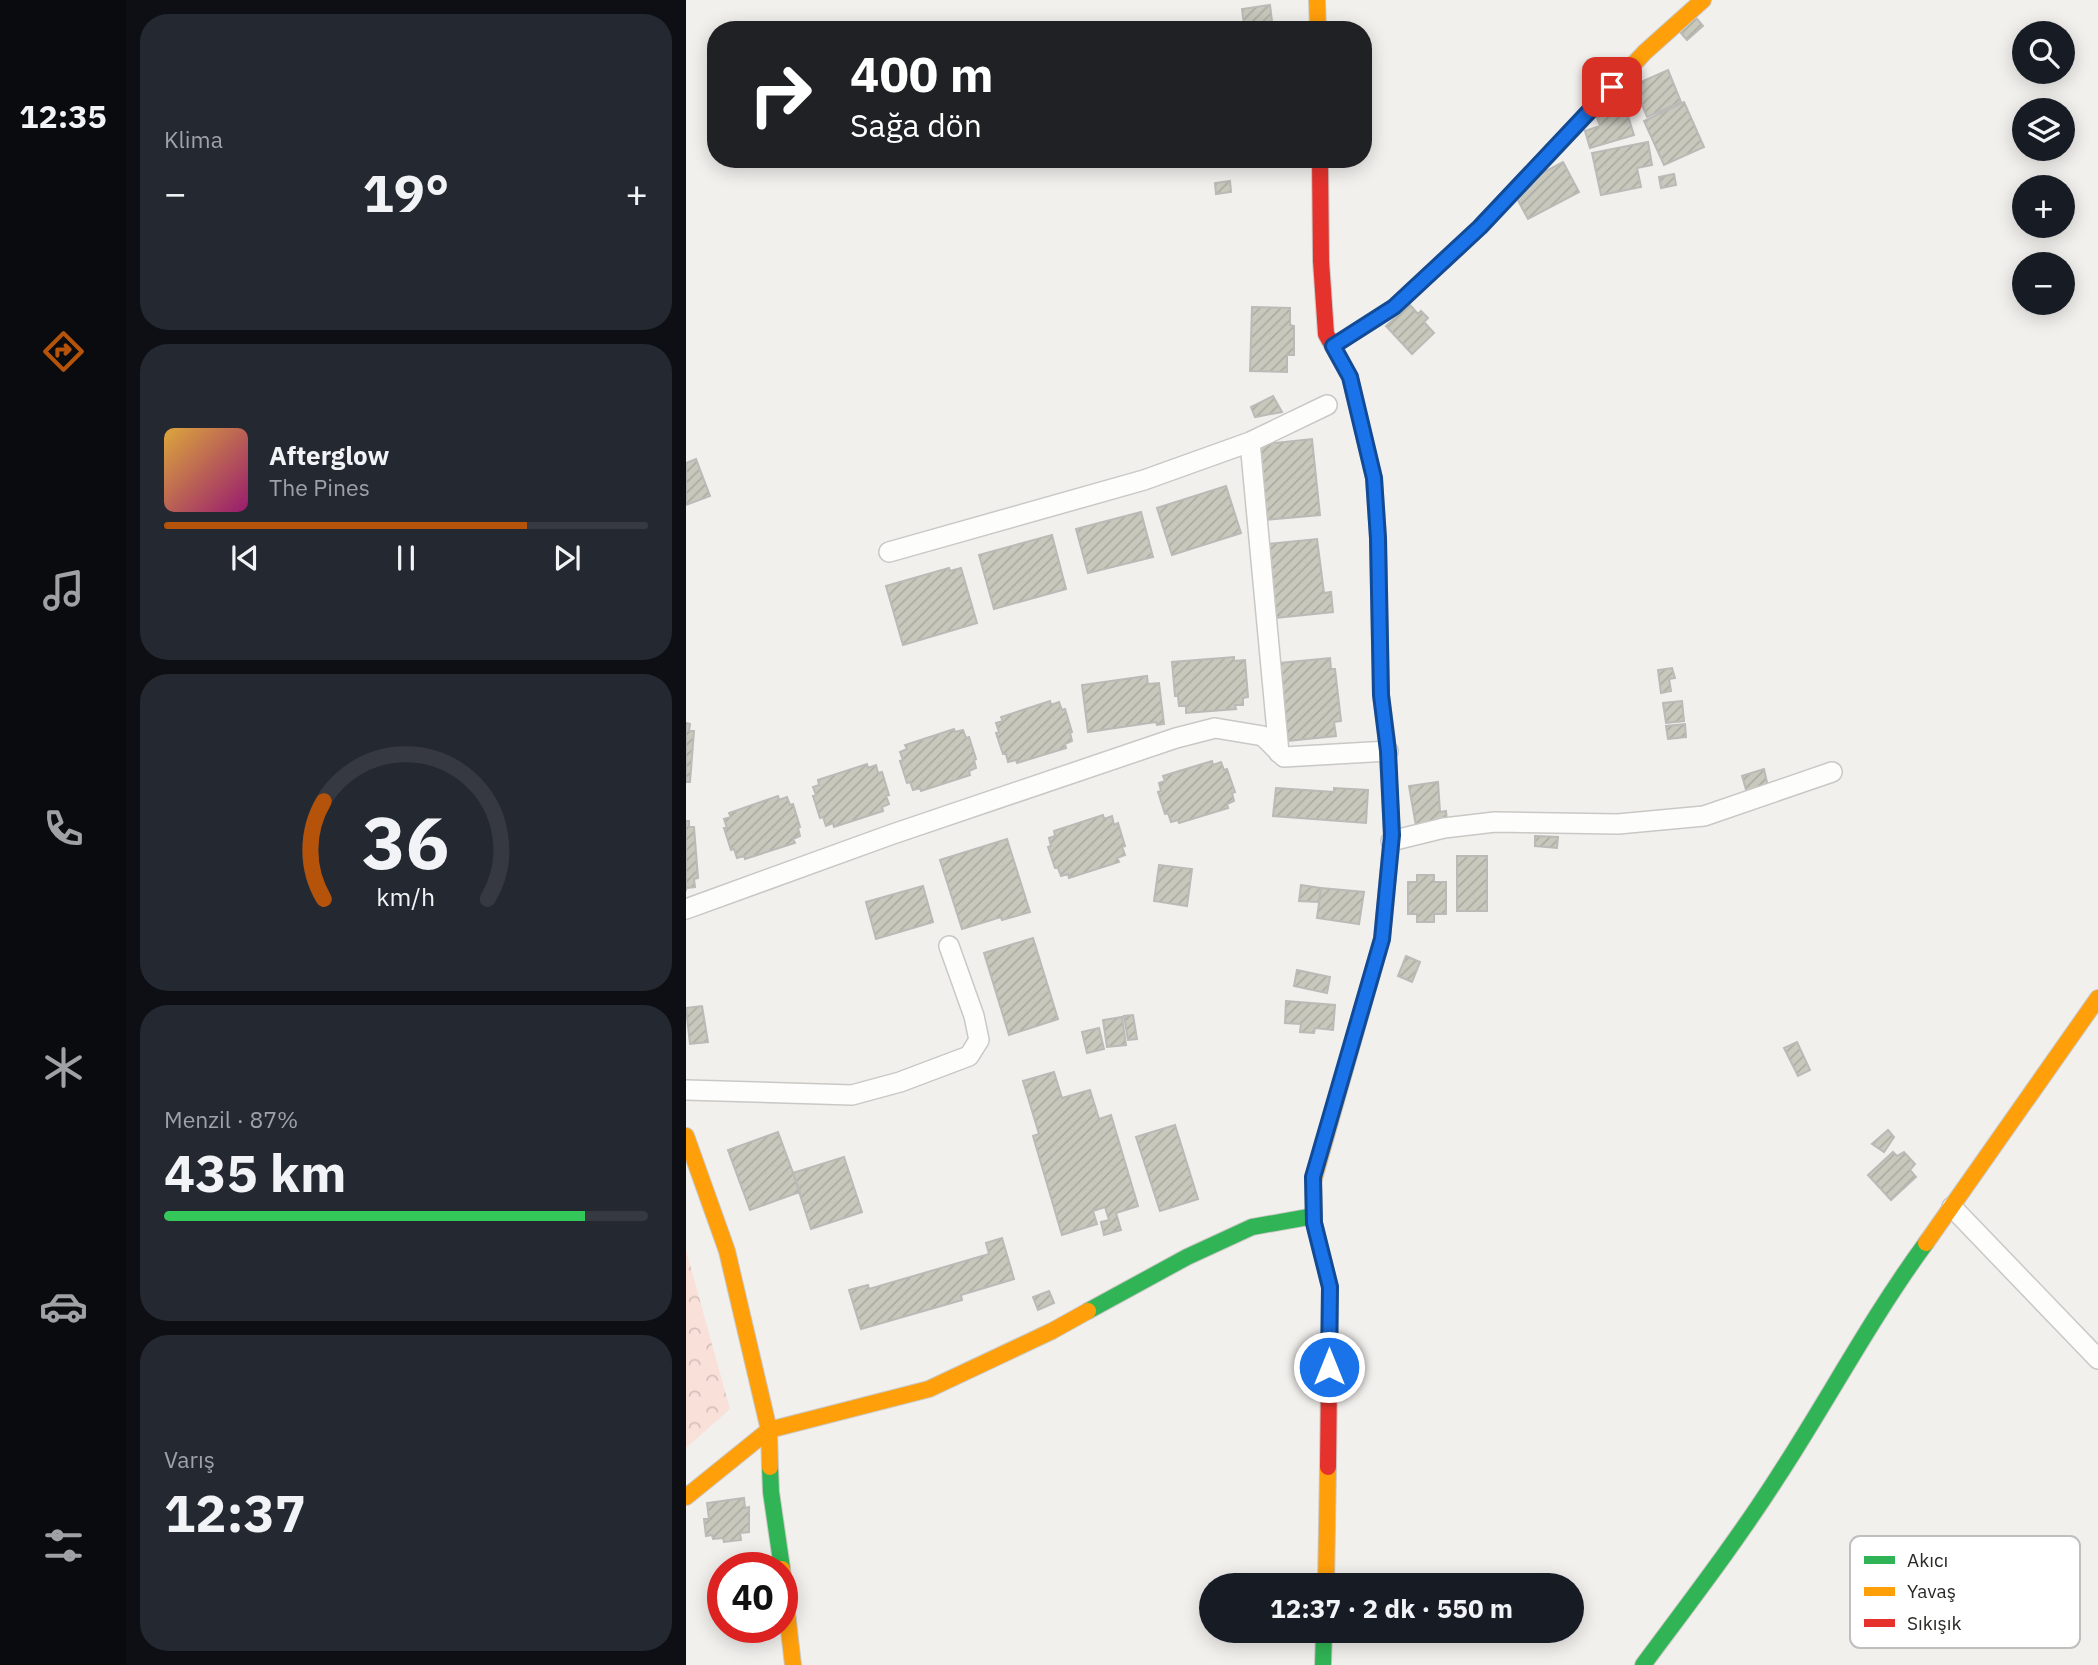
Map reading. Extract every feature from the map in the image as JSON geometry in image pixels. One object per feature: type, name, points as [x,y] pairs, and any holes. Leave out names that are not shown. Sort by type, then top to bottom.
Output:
[{"type":"street","points":[[1317,0],[1318,21]]},
{"type":"street","points":[[1333,346],[1394,307],[1480,227],[1645,52],[1703,0]]},
{"type":"street","points":[[1320,168],[1321,261],[1326,334],[1350,377],[1374,478],[1381,695],[1388,751],[1391,841],[1382,939],[1313,1177],[1314,1216],[1330,1287],[1326,1573]]},
{"type":"street","points":[[889,552],[1144,480],[1250,442],[1327,405]]},
{"type":"street","points":[[1250,442],[1279,753]]},
{"type":"street","points":[[686,909],[890,835],[1176,738],[1215,728],[1263,736],[1284,757],[1388,751]]},
{"type":"street","points":[[1391,841],[1444,828],[1495,821],[1618,824],[1704,816],[1832,772]]},
{"type":"street","points":[[686,1090],[852,1096],[900,1082],[969,1056],[979,1040],[974,1016],[949,946]]},
{"type":"street","points":[[1643,1665],[1763,1499],[1893,1287],[2098,998]]},
{"type":"street","points":[[686,1136],[727,1251],[769,1430],[771,1492],[780,1552]]},
{"type":"street","points":[[1952,1207],[2098,1359]]},
{"type":"street","points":[[686,1497],[769,1430],[929,1389],[1052,1331],[1187,1257],[1252,1227],[1314,1216]]},
{"type":"street","points":[[790,1643],[793,1665]]},
{"type":"street","points":[[1323,1665],[1324,1643]]},
{"type":"green space","points":[[686,1250],[730,1409],[686,1448]]},
{"type":"building","points":[[1270,5],[1272,21],[1244,21],[1242,9]]},
{"type":"building","points":[[1691,12],[1703,26],[1687,40],[1675,26]]},
{"type":"building","points":[[1668,70],[1681,102],[1647,117],[1634,85]]},
{"type":"building","points":[[1684,102],[1704,147],[1664,165],[1644,121]]},
{"type":"building","points":[[1625,106],[1634,135],[1590,148],[1585,131],[1600,126],[1596,115]]},
{"type":"building","points":[[1648,142],[1652,165],[1637,168],[1641,187],[1601,195],[1592,153]]},
{"type":"building","points":[[1563,162],[1579,192],[1528,219],[1512,189]]},
{"type":"building","points":[[1674,174],[1676,185],[1661,188],[1659,177]]},
{"type":"building","points":[[1230,181],[1231,192],[1216,194],[1215,183]]},
{"type":"building","points":[[1410,305],[1418,314],[1421,311],[1428,318],[1424,322],[1434,333],[1412,354],[1386,326]]},
{"type":"building","points":[[1252,307],[1290,308],[1290,325],[1294,326],[1294,355],[1287,355],[1287,372],[1250,371]]},
{"type":"building","points":[[1273,396],[1282,412],[1255,417],[1251,407]]},
{"type":"building","points":[[1312,439],[1320,515],[1265,520],[1257,445]]},
{"type":"building","points":[[696,459],[710,496],[686,505],[686,463]]},
{"type":"building","points":[[1226,486],[1241,533],[1172,555],[1157,508]]},
{"type":"building","points":[[1141,512],[1153,557],[1088,573],[1076,529]]},
{"type":"building","points":[[1052,535],[1066,589],[994,609],[979,555]]},
{"type":"building","points":[[1317,539],[1324,593],[1331,592],[1333,612],[1276,618],[1268,544]]},
{"type":"building","points":[[949,568],[950,571],[961,568],[977,623],[903,645],[886,586]]},
{"type":"building","points":[[1234,657],[1234,661],[1245,660],[1248,697],[1243,698],[1243,705],[1235,705],[1236,709],[1186,713],[1186,706],[1179,706],[1178,696],[1175,696],[1172,662]]},
{"type":"building","points":[[1330,658],[1331,669],[1335,669],[1341,721],[1334,722],[1336,736],[1288,741],[1280,663]]},
{"type":"building","points":[[1672,668],[1675,678],[1669,679],[1671,691],[1661,693],[1658,670]]},
{"type":"building","points":[[1147,676],[1148,684],[1159,683],[1164,724],[1157,725],[1156,722],[1088,732],[1082,685]]},
{"type":"building","points":[[1050,701],[1051,705],[1059,702],[1062,710],[1065,709],[1072,741],[1065,744],[1066,748],[1017,763],[1016,760],[1008,762],[996,733],[999,732],[996,723],[1003,721],[1001,717]]},
{"type":"building","points":[[1682,701],[1684,721],[1666,723],[1663,703]]},
{"type":"building","points":[[686,723],[690,724],[689,731],[694,731],[690,782],[686,782]]},
{"type":"building","points":[[1685,724],[1686,737],[1668,739],[1666,726]]},
{"type":"building","points":[[954,729],[955,732],[963,730],[966,738],[969,737],[976,768],[969,771],[970,775],[921,791],[920,788],[913,790],[910,782],[907,783],[900,752],[907,749],[905,745]]},
{"type":"building","points":[[1212,761],[1213,765],[1221,762],[1224,770],[1227,769],[1235,792],[1232,793],[1234,801],[1227,804],[1228,808],[1179,823],[1178,820],[1171,822],[1168,813],[1165,814],[1158,792],[1161,791],[1159,783],[1165,781],[1163,776]]},
{"type":"building","points":[[867,764],[868,768],[876,765],[878,773],[882,772],[889,804],[882,807],[883,811],[834,827],[833,823],[826,826],[823,817],[820,818],[813,787],[819,785],[818,780]]},
{"type":"building","points":[[1764,769],[1768,787],[1747,793],[1742,776]]},
{"type":"building","points":[[1438,782],[1440,812],[1446,811],[1447,821],[1416,826],[1409,786]]},
{"type":"building","points":[[1276,788],[1334,792],[1334,788],[1368,790],[1366,823],[1273,816]]},
{"type":"building","points":[[778,796],[779,800],[787,797],[790,805],[793,804],[800,836],[793,839],[795,843],[745,859],[744,856],[737,858],[734,849],[731,850],[724,819],[731,817],[729,813]]},
{"type":"building","points":[[1103,815],[1104,819],[1112,816],[1114,825],[1118,823],[1125,855],[1117,858],[1119,862],[1069,878],[1068,874],[1061,876],[1058,868],[1055,868],[1048,847],[1051,846],[1049,838],[1055,836],[1054,831]]},
{"type":"building","points":[[686,821],[689,821],[689,827],[694,827],[698,878],[694,879],[695,887],[686,888]]},
{"type":"building","points":[[1535,836],[1558,837],[1557,848],[1535,846]]},
{"type":"building","points":[[1007,839],[1030,912],[1002,920],[1001,917],[962,929],[940,860]]},
{"type":"building","points":[[1457,856],[1487,856],[1487,911],[1457,911]]},
{"type":"building","points":[[1159,865],[1192,869],[1187,906],[1154,901]]},
{"type":"building","points":[[1417,875],[1434,875],[1434,882],[1446,882],[1446,914],[1434,914],[1434,922],[1417,922],[1417,914],[1408,914],[1408,882],[1417,882]]},
{"type":"building","points":[[1301,885],[1321,888],[1319,902],[1299,901]]},
{"type":"building","points":[[923,886],[933,922],[876,939],[866,902]]},
{"type":"building","points":[[1321,888],[1364,892],[1359,924],[1317,918]]},
{"type":"building","points":[[1033,938],[1058,1019],[1009,1035],[984,953]]},
{"type":"building","points":[[1406,956],[1420,962],[1412,982],[1398,976]]},
{"type":"building","points":[[1297,970],[1330,977],[1327,993],[1294,986]]},
{"type":"building","points":[[1286,1001],[1335,1005],[1333,1030],[1315,1028],[1314,1033],[1300,1032],[1301,1024],[1285,1023]]},
{"type":"building","points":[[702,1006],[708,1042],[690,1044],[686,1008]]},
{"type":"building","points":[[1133,1015],[1137,1039],[1128,1040],[1124,1016]]},
{"type":"building","points":[[1122,1017],[1126,1045],[1107,1047],[1103,1020]]},
{"type":"building","points":[[1099,1028],[1104,1049],[1087,1053],[1082,1032]]},
{"type":"building","points":[[1797,1042],[1810,1070],[1798,1076],[1784,1048]]},
{"type":"building","points":[[1054,1072],[1062,1098],[1090,1090],[1099,1119],[1111,1115],[1138,1206],[1116,1213],[1121,1230],[1104,1235],[1101,1222],[1109,1220],[1105,1207],[1093,1211],[1097,1224],[1062,1235],[1033,1136],[1039,1134],[1023,1081]]},
{"type":"building","points":[[1175,1125],[1198,1199],[1160,1211],[1136,1137]]},
{"type":"building","points":[[1888,1130],[1894,1137],[1884,1152],[1872,1144]]},
{"type":"building","points":[[778,1132],[800,1192],[750,1210],[728,1150]]},
{"type":"building","points":[[1893,1152],[1897,1156],[1904,1152],[1915,1164],[1910,1170],[1916,1177],[1891,1200],[1868,1175]]},
{"type":"building","points":[[844,1157],[862,1212],[811,1229],[793,1173]]},
{"type":"building","points":[[1002,1238],[1014,1279],[961,1295],[962,1300],[861,1329],[849,1290],[868,1285],[869,1289],[989,1254],[986,1243]]},
{"type":"building","points":[[1049,1291],[1054,1303],[1038,1310],[1033,1297]]},
{"type":"building","points":[[744,1498],[745,1508],[749,1507],[749,1532],[740,1533],[741,1540],[724,1542],[723,1538],[713,1539],[712,1535],[706,1536],[704,1519],[709,1519],[707,1503]]},
{"type":"traffic: fast","points":[[1088,1311],[1187,1257],[1252,1227],[1314,1216]]},
{"type":"traffic: fast","points":[[1643,1665],[1761,1502],[1887,1300],[1926,1243]]},
{"type":"traffic: fast","points":[[770,1467],[780,1552]]},
{"type":"traffic: fast","points":[[1323,1665],[1324,1643]]},
{"type":"traffic: slow","points":[[1317,0],[1318,21]]},
{"type":"traffic: slow","points":[[1551,152],[1645,52],[1703,0]]},
{"type":"traffic: slow","points":[[1313,1182],[1382,939],[1392,835],[1387,741]]},
{"type":"traffic: slow","points":[[1926,1243],[2098,998]]},
{"type":"traffic: slow","points":[[686,1136],[727,1251],[769,1430],[770,1467]]},
{"type":"traffic: slow","points":[[686,1497],[769,1430],[929,1389],[1052,1331],[1088,1311]]},
{"type":"traffic: slow","points":[[1326,1573],[1328,1467]]},
{"type":"traffic: slow","points":[[790,1643],[793,1665]]},
{"type":"traffic: jam","points":[[1333,346],[1394,307],[1480,227],[1551,152]]},
{"type":"traffic: jam","points":[[1320,168],[1321,261],[1326,334],[1350,377],[1374,478],[1381,695],[1387,741]]},
{"type":"traffic: jam","points":[[1313,1182],[1314,1223],[1330,1287],[1328,1467]]},
{"type":"route","points":[[1329,1367],[1330,1287],[1314,1223],[1313,1177],[1382,939],[1392,835],[1388,751],[1381,695],[1374,478],[1350,377],[1333,346],[1394,307],[1480,227],[1612,87]]}]
